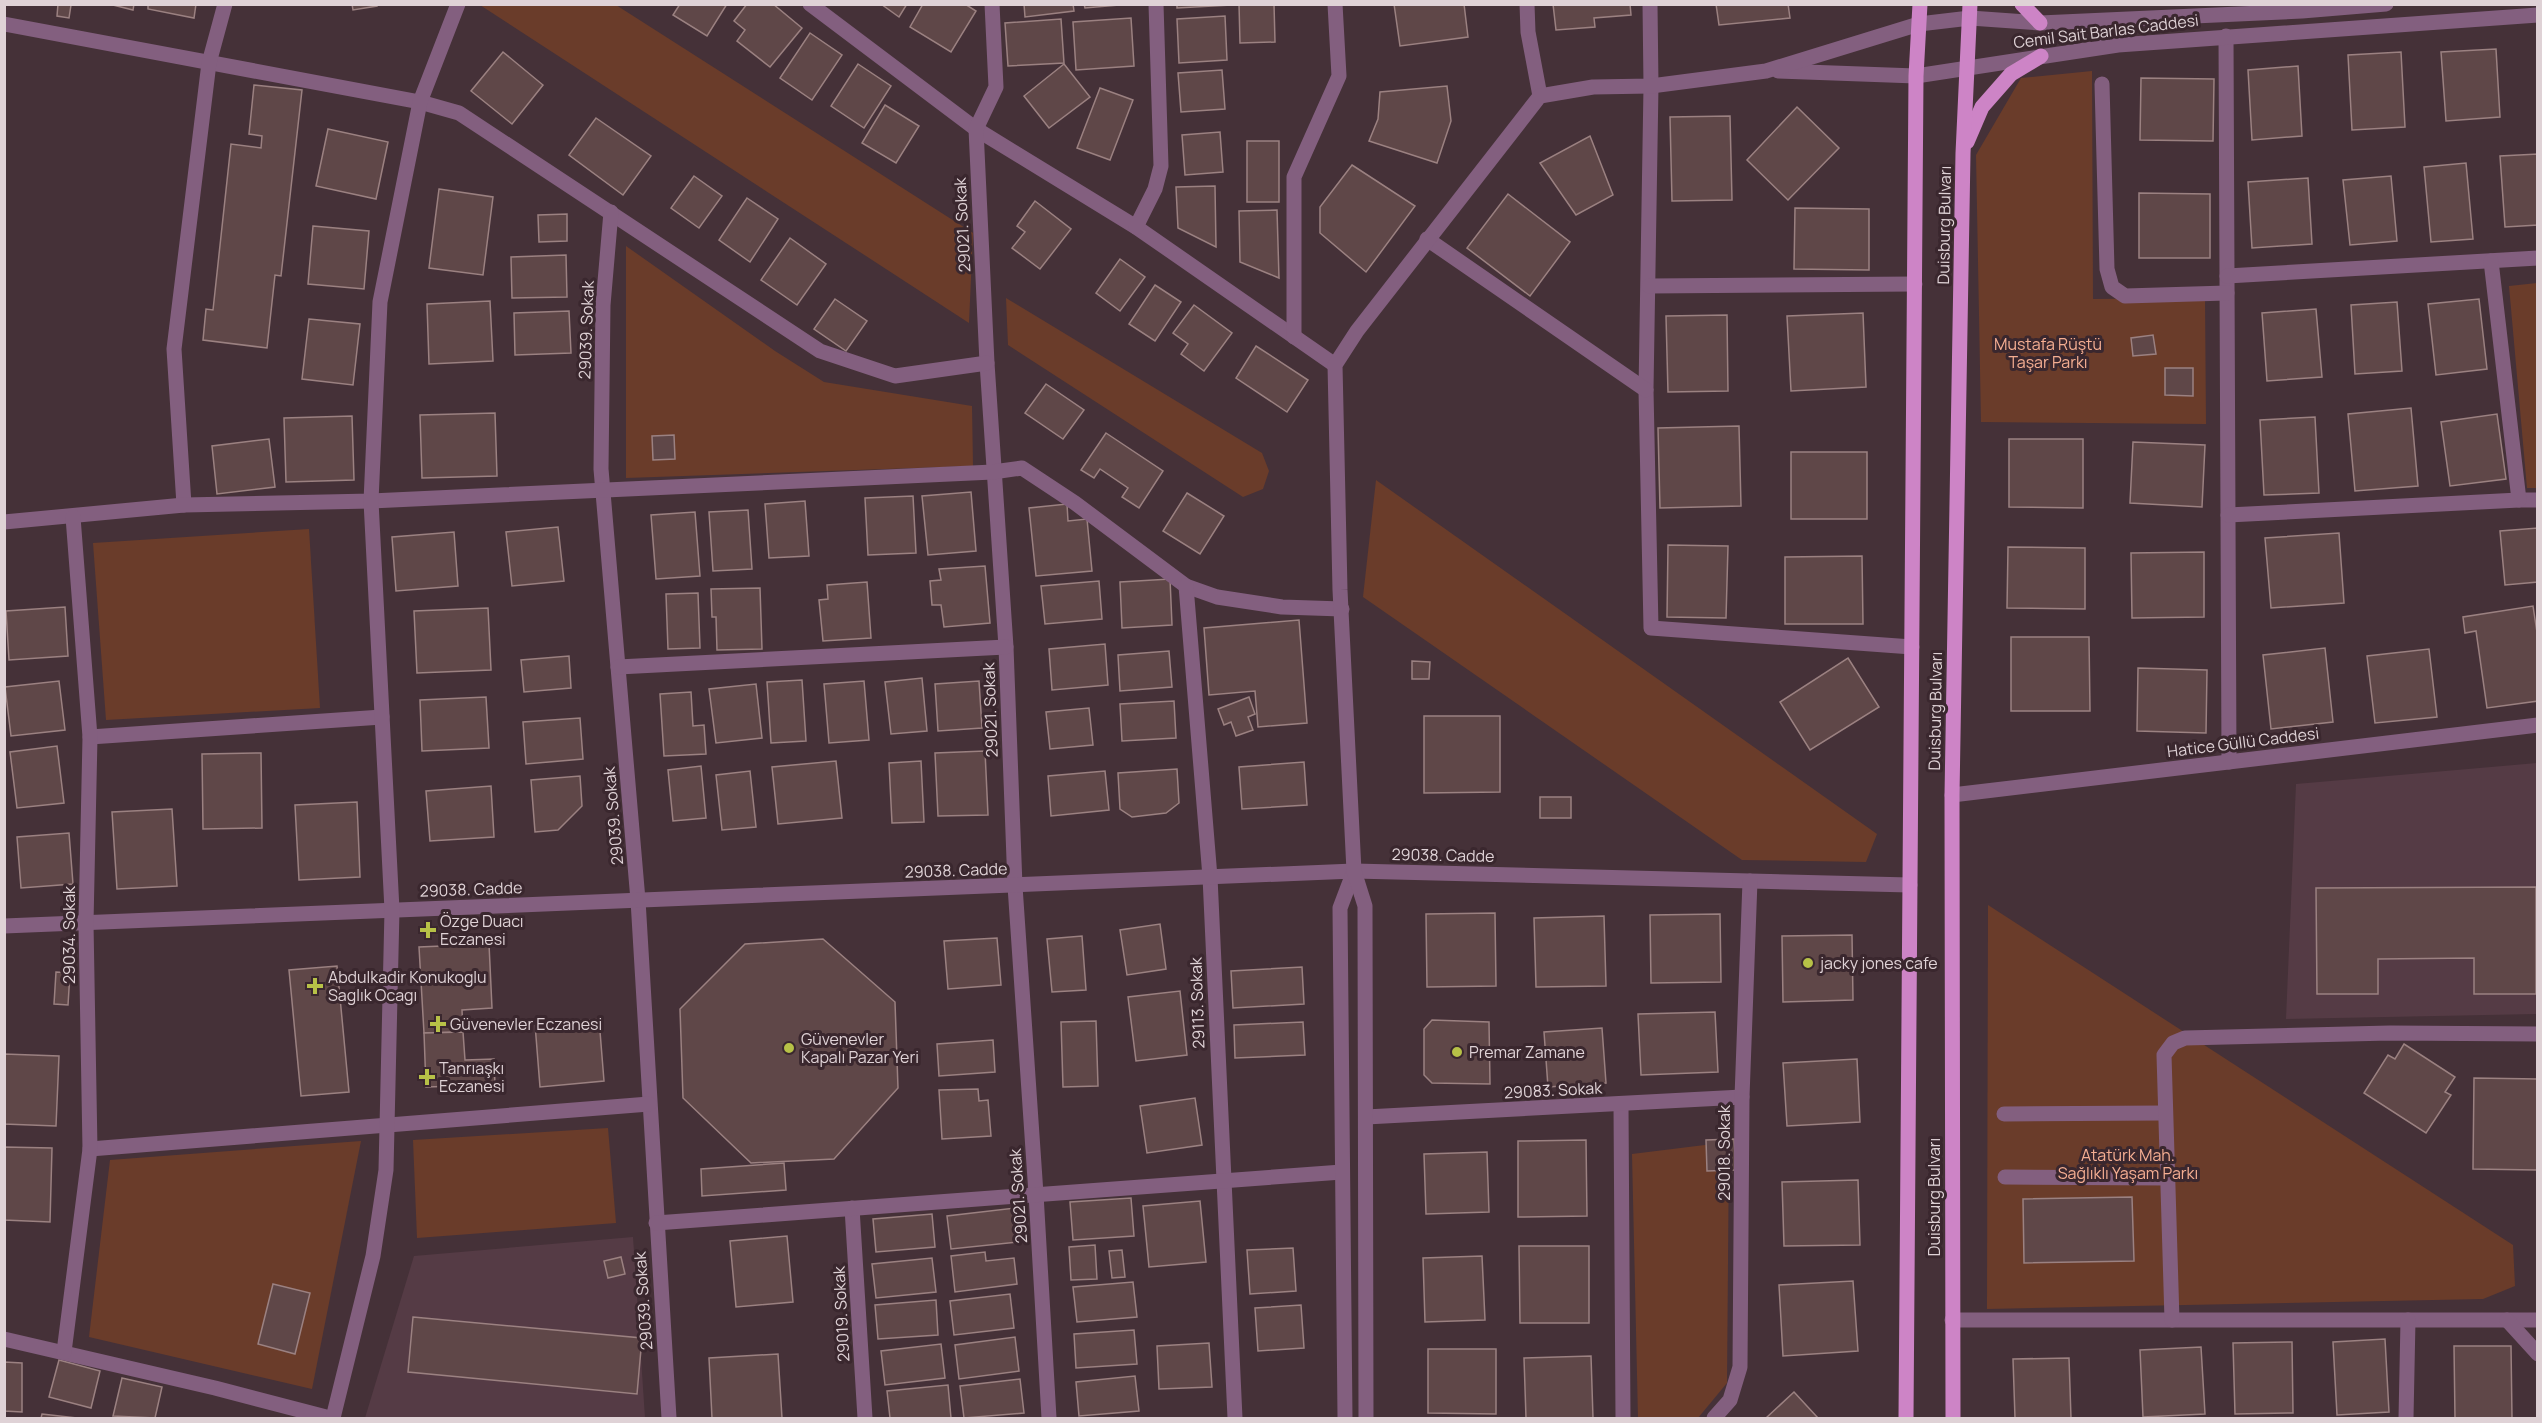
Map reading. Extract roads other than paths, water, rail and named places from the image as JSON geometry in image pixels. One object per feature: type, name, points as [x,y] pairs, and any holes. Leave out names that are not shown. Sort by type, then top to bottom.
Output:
[{"type":"main road","name":"Duisburg Bulvarı","points":[[1906,1419],[1916,76],[1920,4]]},
{"type":"main road","points":[[2022,4],[2040,23]]},
{"type":"main road","name":"Duisburg Bulvarı","points":[[1953,1419],[1952,795],[1963,153],[1970,11]]},
{"type":"main road","points":[[1963,153],[1982,107],[2011,74],[2041,56]]},
{"type":"street","points":[[183,506],[174,349],[209,63],[225,4]]},
{"type":"street","points":[[4,1339],[215,1388],[331,1419],[373,1256],[386,1170],[392,910],[371,501],[380,302],[420,102],[458,4]]},
{"type":"street","points":[[810,4],[976,129],[1136,227],[1335,366]]},
{"type":"street","name":"29021. Sokak","points":[[992,4],[996,87],[976,129],[993,472],[1006,647],[1015,886],[1049,1419]]},
{"type":"street","points":[[1136,227],[1155,189],[1161,166],[1156,4]]},
{"type":"street","points":[[1294,337],[1294,177],[1339,76],[1335,4]]},
{"type":"street","points":[[1527,4],[1528,32],[1540,96]]},
{"type":"street","points":[[1650,4],[1651,86],[1646,390],[1651,628],[1912,647]]},
{"type":"street","name":"Cemil Sait Barlas Caddesi","points":[[1766,71],[1919,24],[1970,11],[2040,23],[2160,12],[2386,4]]},
{"type":"street","name":"Cemil Sait Barlas Caddesi","points":[[1766,71],[1916,76],[2118,45],[2538,15]]},
{"type":"street","points":[[4,24],[420,102],[459,113],[820,351],[895,376],[987,363]]},
{"type":"street","points":[[2226,36],[2229,762]]},
{"type":"street","points":[[1366,1419],[1365,906],[1354,871],[1342,609],[1335,366],[1357,331],[1540,96],[1593,87],[1651,86],[1766,71]]},
{"type":"street","points":[[2102,84],[2107,270],[2112,287],[2125,296],[2227,293]]},
{"type":"street","name":"29039. Sokak","points":[[611,212],[603,304],[603,491],[638,900],[669,1419]]},
{"type":"street","points":[[1427,239],[1646,390]]},
{"type":"street","points":[[2227,276],[2538,258]]},
{"type":"street","points":[[2491,261],[2519,500]]},
{"type":"street","points":[[1648,286],[1914,284]]},
{"type":"street","points":[[4,522],[183,506],[603,491],[993,472],[1022,468],[1075,503],[1186,586],[1217,597],[1282,607],[1342,609]]},
{"type":"street","points":[[2228,515],[2538,500]]},
{"type":"street","name":"29034. Sokak","points":[[64,1352],[90,1149],[86,923],[90,737],[73,516]]},
{"type":"street","name":"29113. Sokak","points":[[1186,586],[1210,877],[1235,1419]]},
{"type":"street","points":[[618,667],[1006,647]]},
{"type":"street","points":[[90,737],[382,717]]},
{"type":"street","name":"Hatice Güllü Caddesi","points":[[1952,795],[2538,725]]},
{"type":"street","points":[[1345,1419],[1340,908],[1354,871]]},
{"type":"street","name":"29038. Cadde","points":[[4,926],[1354,871],[1910,885]]},
{"type":"street","name":"29018. Sokak","points":[[1714,1419],[1730,1400],[1740,1367],[1742,1097],[1750,881]]},
{"type":"street","points":[[2172,1320],[2164,1055],[2172,1042],[2185,1038],[2390,1033],[2538,1034]]},
{"type":"street","name":"29083. Sokak","points":[[1366,1117],[1742,1097]]},
{"type":"street","points":[[90,1149],[387,1123],[649,1104]]},
{"type":"street","points":[[1621,1104],[1623,1419]]},
{"type":"street","points":[[2004,1114],[2165,1113]]},
{"type":"street","points":[[656,1223],[1342,1172]]},
{"type":"street","points":[[2005,1177],[2167,1178]]},
{"type":"street","name":"29019. Sokak","points":[[852,1208],[865,1419]]},
{"type":"street","points":[[1952,1320],[2538,1320]]},
{"type":"street","points":[[2406,1419],[2408,1320]]},
{"type":"street","points":[[2507,1320],[2538,1354]]},
{"type":"place","name":"Özge Duacı Eczanesi","points":[[428,930]]},
{"type":"place","name":"jacky jones cafe","points":[[1808,963]]},
{"type":"place","name":"Abdulkadir Konukoglu Saglık Ocagı","points":[[315,986]]},
{"type":"place","name":"Güvenevler Eczanesi","points":[[438,1024]]},
{"type":"place","name":"Güvenevler Kapalı Pazar Yeri","points":[[789,1048]]},
{"type":"place","name":"Premar Zamane","points":[[1457,1052]]},
{"type":"place","name":"Tanrıaşkı Eczanesi","points":[[427,1077]]},
{"type":"park label","name":"Mustafa Rüştü Taşar Parkı","points":[[2048,353]]},
{"type":"park label","name":"Atatürk Mah. Sağlıklı Yaşam Parkı","points":[[2128,1164]]}]
